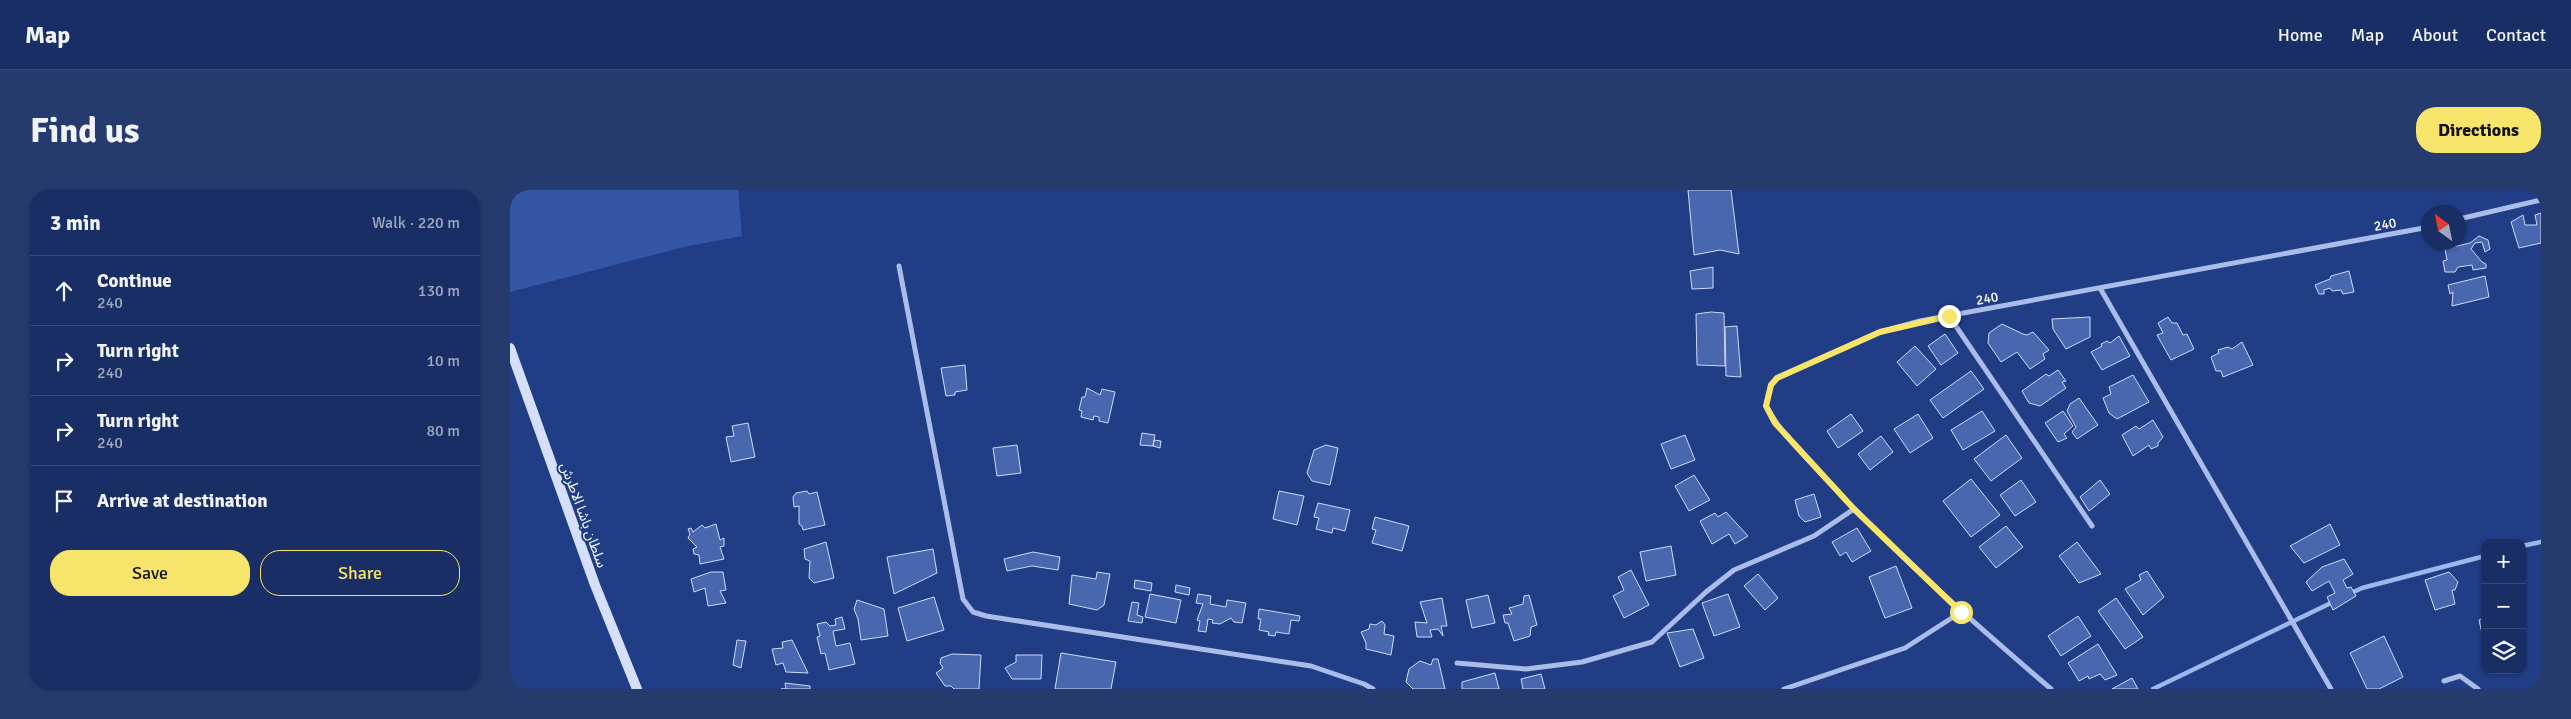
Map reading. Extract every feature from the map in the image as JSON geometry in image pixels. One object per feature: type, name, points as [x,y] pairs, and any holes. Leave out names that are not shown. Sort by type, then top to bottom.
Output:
[{"type":"main road","name":"سلطان باشا الاطرش","points":[[510,348],[595,585],[637,689]]},
{"type":"street","points":[[2466,217],[2541,200]]},
{"type":"street","name":"240","points":[[2051,689],[1961,612],[1854,509],[1775,423],[1766,406],[1771,385],[1777,378],[1880,332],[1949,316],[2421,228]]},
{"type":"street","points":[[899,266],[963,599],[973,612],[986,616],[1311,666],[1364,684],[1373,689]]},
{"type":"street","points":[[2100,288],[2331,689]]},
{"type":"street","points":[[1949,316],[2092,526]]},
{"type":"street","points":[[1457,663],[1526,669],[1582,662],[1652,642],[1706,592],[1734,570],[1814,536],[1854,509]]},
{"type":"street","points":[[1784,689],[1905,648],[1961,612]]},
{"type":"street","points":[[2444,681],[2460,676],[2478,689]]},
{"type":"shaded area","points":[[510,190],[738,190],[742,236],[684,247],[510,292]]},
{"type":"building","points":[[1688,190],[1731,190],[1739,254],[1720,250],[1694,255]]},
{"type":"building","points":[[2541,213],[2541,243],[2519,248],[2511,222],[2523,215],[2525,225],[2537,225],[2535,215]]},
{"type":"building","points":[[2479,236],[2488,240],[2490,249],[2485,252],[2482,242],[2475,243],[2471,249],[2486,264],[2486,268],[2473,270],[2472,265],[2458,267],[2455,272],[2445,272],[2443,261],[2447,260],[2445,250],[2466,250],[2466,244]]},
{"type":"building","points":[[1713,267],[1713,288],[1692,289],[1690,271]]},
{"type":"building","points":[[2349,271],[2354,292],[2343,294],[2341,290],[2332,291],[2330,288],[2324,290],[2324,294],[2319,294],[2315,285],[2330,279],[2331,276]]},
{"type":"building","points":[[2485,276],[2489,297],[2452,306],[2453,292],[2450,294],[2448,285]]},
{"type":"building","points":[[1724,313],[1725,366],[1697,365],[1696,314]]},
{"type":"building","points":[[2090,317],[2090,337],[2066,349],[2053,329],[2052,319]]},
{"type":"building","points":[[2168,317],[2172,323],[2177,323],[2183,335],[2187,334],[2194,349],[2171,360],[2157,335],[2163,333],[2158,323]]},
{"type":"building","points":[[2002,324],[2023,334],[2027,335],[2033,332],[2049,350],[2043,354],[2045,359],[2030,369],[2017,352],[2001,362],[1988,343],[1989,333]]},
{"type":"building","points":[[1737,326],[1741,377],[1726,376],[1725,327]]},
{"type":"building","points":[[1945,334],[1958,353],[1941,365],[1928,346]]},
{"type":"building","points":[[2119,336],[2130,356],[2102,370],[2091,352],[2102,346],[2101,344],[2107,341],[2110,343]]},
{"type":"building","points":[[2242,342],[2253,365],[2223,377],[2221,371],[2216,371],[2211,357],[2219,353],[2218,350],[2228,347],[2232,349]]},
{"type":"building","points":[[1915,346],[1936,369],[1917,386],[1897,362]]},
{"type":"building","points":[[965,365],[967,390],[955,392],[955,395],[946,396],[941,368]]},
{"type":"building","points":[[2058,370],[2066,381],[2062,382],[2066,388],[2040,406],[2029,403],[2022,391],[2046,374],[2049,376]]},
{"type":"building","points":[[1971,371],[1984,389],[1943,418],[1930,400]]},
{"type":"building","points":[[2133,375],[2149,402],[2117,419],[2109,413],[2103,398],[2111,394],[2109,387]]},
{"type":"building","points":[[1087,388],[1100,395],[1102,389],[1115,392],[1108,423],[1099,421],[1099,417],[1094,416],[1093,420],[1081,417],[1082,411],[1079,410],[1082,397],[1085,397]]},
{"type":"building","points":[[2079,398],[2098,425],[2077,439],[2072,432],[2076,427],[2067,411],[2070,404]]},
{"type":"building","points":[[1982,411],[1995,431],[1963,450],[1951,430]]},
{"type":"building","points":[[2063,411],[2073,426],[2064,434],[2067,438],[2058,442],[2045,423]]},
{"type":"building","points":[[1851,414],[1863,431],[1838,448],[1827,431]]},
{"type":"building","points":[[1918,414],[1933,438],[1910,453],[1894,429]]},
{"type":"building","points":[[2153,420],[2163,437],[2158,446],[2151,449],[2149,445],[2133,456],[2122,435],[2136,426],[2139,429]]},
{"type":"building","points":[[748,423],[755,457],[731,462],[726,437],[734,436],[732,426]]},
{"type":"building","points":[[1142,433],[1155,435],[1153,446],[1140,445]]},
{"type":"building","points":[[1685,435],[1695,460],[1671,469],[1661,444]]},
{"type":"building","points":[[2006,435],[2022,458],[1991,481],[1974,459]]},
{"type":"building","points":[[1881,436],[1893,452],[1870,470],[1858,454]]},
{"type":"building","points":[[1154,440],[1161,441],[1160,448],[1153,446]]},
{"type":"building","points":[[1017,445],[1021,473],[997,476],[993,448]]},
{"type":"building","points":[[1326,445],[1338,448],[1330,485],[1312,481],[1307,473],[1314,450]]},
{"type":"building","points":[[1694,475],[1710,500],[1689,511],[1675,486]]},
{"type":"building","points":[[1971,479],[2000,515],[1971,537],[1943,501]]},
{"type":"building","points":[[2021,480],[2036,502],[2015,516],[2000,495]]},
{"type":"building","points":[[2100,480],[2110,494],[2089,511],[2080,497]]},
{"type":"building","points":[[807,491],[809,494],[817,492],[825,525],[803,530],[799,524],[799,506],[794,507],[793,497],[796,493]]},
{"type":"building","points":[[1279,491],[1304,496],[1297,525],[1273,519]]},
{"type":"building","points":[[1814,494],[1821,517],[1805,522],[1799,516],[1795,500]]},
{"type":"building","points":[[1318,503],[1350,510],[1345,531],[1333,528],[1332,533],[1316,529],[1319,518],[1314,517]]},
{"type":"building","points":[[1726,512],[1748,536],[1735,544],[1729,534],[1712,544],[1700,521],[1715,513],[1718,517]]},
{"type":"building","points":[[1375,517],[1409,526],[1402,551],[1372,543],[1376,530],[1372,529]]},
{"type":"building","points":[[716,524],[720,540],[724,538],[724,546],[720,547],[724,559],[700,564],[699,555],[694,554],[693,549],[697,547],[688,538],[690,534],[688,529],[691,528],[693,532],[702,525],[705,528]]},
{"type":"building","points":[[2330,524],[2340,545],[2304,563],[2290,546]]},
{"type":"building","points":[[2006,526],[2023,547],[1996,568],[1979,547]]},
{"type":"building","points":[[1857,528],[1871,551],[1852,562],[1846,552],[1840,556],[1832,542]]},
{"type":"building","points":[[826,542],[834,578],[814,583],[809,578],[810,561],[805,559],[804,549]]},
{"type":"building","points":[[2077,542],[2101,574],[2079,583],[2059,556]]},
{"type":"building","points":[[1671,546],[1676,575],[1646,581],[1640,552]]},
{"type":"building","points":[[933,549],[937,573],[894,594],[887,557]]},
{"type":"building","points":[[1033,552],[1060,557],[1058,570],[1032,566],[1007,571],[1004,559]]},
{"type":"building","points":[[2344,559],[2353,574],[2343,580],[2347,588],[2351,587],[2356,596],[2333,610],[2327,597],[2335,593],[2329,581],[2312,591],[2306,582],[2322,567]]},
{"type":"building","points":[[1896,566],[1912,608],[1885,618],[1869,577]]},
{"type":"building","points":[[1631,570],[1649,605],[1624,618],[1613,596],[1624,590],[1618,577]]},
{"type":"building","points":[[2147,571],[2164,597],[2143,615],[2125,589],[2141,580],[2139,575]]},
{"type":"building","points":[[711,572],[723,572],[726,590],[720,591],[726,603],[708,606],[705,588],[694,592],[691,579]]},
{"type":"building","points":[[1097,572],[1110,574],[1104,605],[1097,610],[1069,604],[1072,575],[1096,579]]},
{"type":"building","points":[[2449,572],[2458,582],[2455,590],[2452,590],[2455,604],[2435,610],[2425,580]]},
{"type":"building","points":[[1758,574],[1778,598],[1765,610],[1744,586]]},
{"type":"building","points":[[1135,580],[1152,583],[1151,591],[1134,588]]},
{"type":"building","points":[[1176,585],[1190,588],[1189,595],[1175,592]]},
{"type":"building","points":[[1150,594],[1181,600],[1176,623],[1145,617]]},
{"type":"building","points":[[1198,594],[1211,596],[1210,604],[1226,607],[1227,600],[1246,603],[1242,623],[1234,622],[1231,618],[1220,624],[1212,623],[1213,620],[1208,619],[1206,632],[1198,631],[1200,621],[1197,620],[1203,604],[1196,603]]},
{"type":"building","points":[[1728,594],[1740,627],[1714,636],[1702,603]]},
{"type":"building","points":[[1488,595],[1495,623],[1472,628],[1466,600]]},
{"type":"building","points":[[1529,595],[1537,625],[1531,627],[1530,636],[1514,641],[1503,615],[1512,614],[1509,608],[1523,604],[1524,596]]},
{"type":"building","points":[[934,597],[944,630],[907,641],[898,608]]},
{"type":"building","points":[[1442,598],[1447,626],[1441,626],[1443,636],[1438,629],[1430,630],[1432,637],[1417,637],[1415,622],[1427,623],[1420,602]]},
{"type":"building","points":[[2116,598],[2143,637],[2125,649],[2098,611]]},
{"type":"building","points":[[857,600],[884,609],[888,636],[861,640],[858,619],[854,609]]},
{"type":"building","points":[[1132,602],[1139,603],[1137,615],[1143,617],[1142,623],[1128,621]]},
{"type":"building","points":[[1259,609],[1300,616],[1299,621],[1291,620],[1289,634],[1276,632],[1275,636],[1268,635],[1269,632],[1259,630],[1261,619],[1258,619]]},
{"type":"building","points":[[2078,616],[2091,636],[2061,656],[2048,636]]},
{"type":"building","points":[[842,617],[845,629],[833,631],[836,646],[850,643],[855,664],[829,670],[825,653],[821,654],[817,637],[820,636],[817,624],[826,622],[830,626],[836,625],[835,619]]},
{"type":"building","points":[[1382,621],[1385,625],[1384,634],[1394,636],[1391,655],[1366,649],[1366,643],[1361,632],[1369,629],[1370,624],[1376,625]]},
{"type":"building","points":[[1693,629],[1704,658],[1680,667],[1667,633]]},
{"type":"building","points":[[2384,636],[2403,677],[2379,689],[2367,689],[2350,653]]},
{"type":"building","points":[[737,640],[746,641],[741,668],[733,665]]},
{"type":"building","points":[[792,640],[808,673],[786,672],[783,663],[776,665],[772,649],[783,648],[782,642]]},
{"type":"building","points":[[2098,644],[2117,675],[2105,680],[2100,674],[2089,679],[2088,676],[2079,681],[2068,663]]},
{"type":"building","points":[[1061,653],[1116,662],[1111,689],[1055,689]]},
{"type":"building","points":[[952,654],[981,655],[979,689],[954,689],[951,686],[945,686],[936,673],[943,668],[940,663],[941,658]]},
{"type":"building","points":[[1016,655],[1042,655],[1041,679],[1012,679],[1005,668],[1016,662]]},
{"type":"building","points":[[1433,659],[1438,659],[1445,689],[1413,689],[1406,682],[1409,669],[1420,661],[1431,665]]},
{"type":"building","points":[[1495,673],[1499,689],[1462,689],[1462,682]]},
{"type":"building","points":[[1541,674],[1545,689],[1523,689],[1521,679]]},
{"type":"building","points":[[2132,678],[2138,689],[2112,689]]},
{"type":"building","points":[[785,683],[810,686],[810,689],[786,689]]},
{"type":"waterway","points":[[2526,545],[2541,542]]},
{"type":"waterway","points":[[2349,594],[2362,588],[2481,557]]},
{"type":"waterway","points":[[2153,689],[2333,602]]},
{"type":"route","points":[[1949,316],[1880,332],[1777,378],[1771,385],[1766,406],[1775,423],[1854,509],[1961,612]]}]
